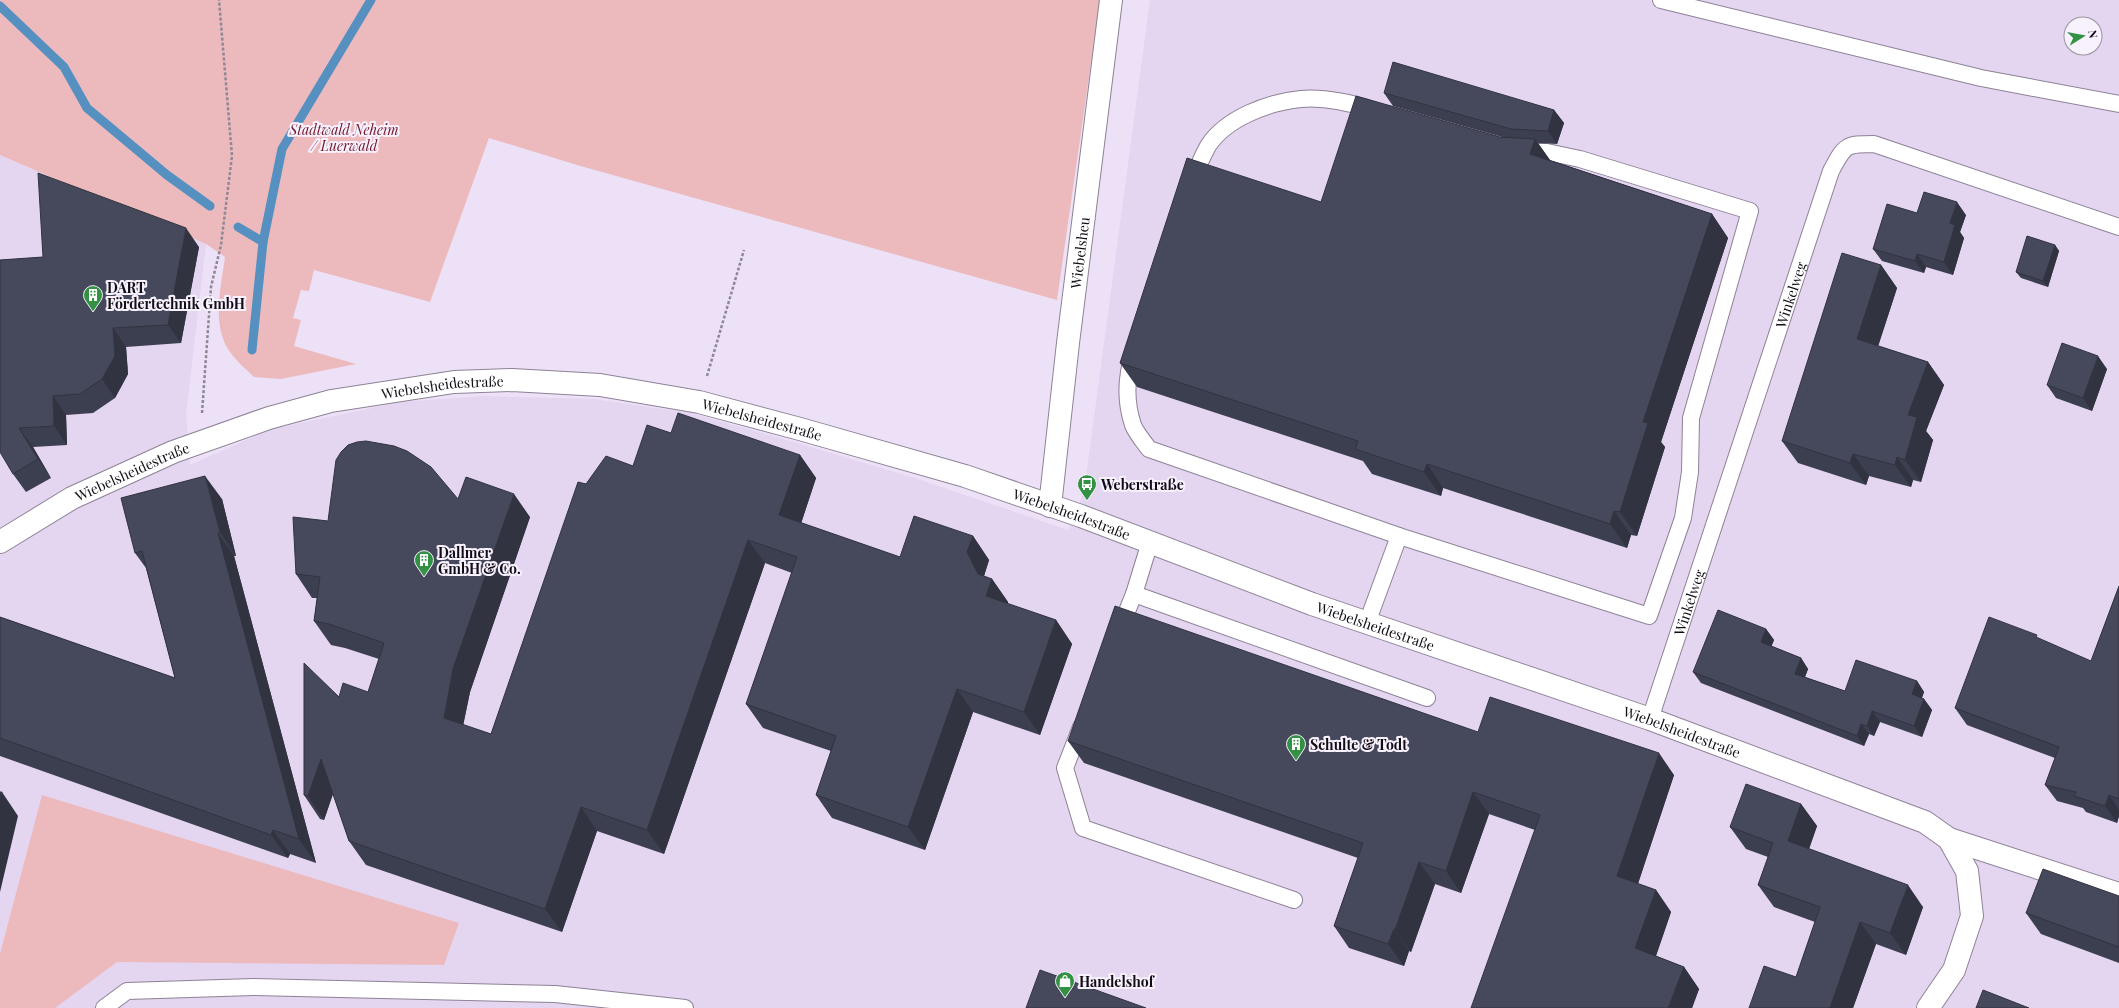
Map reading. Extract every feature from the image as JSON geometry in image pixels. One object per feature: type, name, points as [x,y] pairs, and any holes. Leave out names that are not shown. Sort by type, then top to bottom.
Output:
[{"type":"street","name":"Wiebelsheu","points":[[1050,506],[1068,343],[1111,0]]},
{"type":"street","name":"Wiebelsheidestraße","points":[[0,542],[79,495],[118,476],[205,440],[269,418],[331,401],[454,382],[512,380],[600,385],[699,402],[904,458],[1050,506],[1150,542],[1312,604],[1650,719],[1926,822],[1949,839],[1967,870],[1972,916],[1954,970],[1928,1008]]},
{"type":"street","points":[[1949,839],[2119,894]]},
{"type":"lane","points":[[1661,0],[1982,78],[2119,104]]},
{"type":"lane","points":[[1188,194],[1209,146],[1233,121],[1265,107],[1301,99],[1340,101],[1385,113]]},
{"type":"lane","name":"Winkelweg","points":[[1650,719],[1830,170],[1846,147],[1853,143],[1874,144],[2119,227]]},
{"type":"lane","points":[[1140,334],[1128,371],[1127,395],[1133,426],[1148,449],[1399,536],[1649,616],[1683,518],[1690,472],[1691,418],[1750,211],[1580,159],[1547,152],[1519,152],[1504,148]]},
{"type":"lane","points":[[1367,623],[1399,536]]},
{"type":"lane","points":[[1114,644],[1134,594],[1150,542]]},
{"type":"lane","points":[[1134,594],[1427,698]]},
{"type":"lane","points":[[1088,710],[1065,768],[1083,828],[1294,900]]},
{"type":"lane","points":[[104,1008],[127,991],[253,987],[555,994],[685,1008]]},
{"type":"path","points":[[205,440],[202,405],[211,287],[221,245],[232,156],[219,0]]},
{"type":"path","points":[[699,402],[744,250]]},
{"type":"shaded area","points":[[1150,0],[2119,0],[2119,1008],[0,1008],[0,155],[206,244],[186,415],[190,465],[268,430],[400,402],[484,396],[594,399],[690,413],[915,478],[1068,530],[1084,492]]},
{"type":"green space","name":"Stadtwald Neheim / Luerwald","points":[[0,0],[1100,0],[1057,300],[577,165],[489,138],[430,302],[314,270],[309,291],[301,290],[293,318],[301,320],[294,346],[356,364],[281,379],[254,377],[235,359],[224,342],[219,318],[219,306],[225,257],[206,244],[0,155]]},
{"type":"green space","points":[[42,795],[459,923],[444,965],[117,962],[55,1008],[0,1008],[0,954]]},
{"type":"building","points":[[1393,62],[1554,110],[1548,131],[1511,129],[1384,93]]},
{"type":"building","points":[[1356,96],[1500,137],[1535,139],[1530,154],[1712,214],[1643,422],[1648,423],[1620,512],[1614,511],[1610,524],[1427,464],[1424,472],[1355,449],[1358,441],[1120,363],[1187,158],[1321,202]]},
{"type":"building","name":"DART Fördertechnik GmbH","points":[[38,173],[186,228],[168,325],[113,328],[115,356],[102,379],[80,394],[53,396],[54,426],[19,428],[38,459],[13,474],[0,452],[0,260],[43,257]]},
{"type":"building","points":[[1924,192],[1957,202],[1950,223],[1955,225],[1944,262],[1917,254],[1915,261],[1873,249],[1887,204],[1917,213]]},
{"type":"building","points":[[2027,236],[2055,245],[2043,281],[2016,272]]},
{"type":"building","points":[[1842,253],[1881,265],[1857,339],[1928,362],[1908,415],[1917,417],[1905,460],[1897,457],[1895,465],[1853,454],[1850,463],[1782,441]]},
{"type":"building","points":[[2062,343],[2098,356],[2083,398],[2047,385]]},
{"type":"building","points":[[678,413],[800,455],[779,515],[900,557],[914,516],[973,536],[967,552],[978,574],[992,579],[986,596],[1056,620],[1024,712],[957,689],[908,827],[816,795],[836,736],[746,704],[797,557],[748,540],[647,830],[581,807],[545,909],[349,841],[321,759],[308,796],[304,795],[304,663],[339,697],[343,683],[368,692],[384,643],[329,624],[314,621],[320,577],[296,574],[293,517],[328,521],[336,460],[341,452],[348,445],[357,442],[366,441],[394,446],[407,451],[431,467],[458,499],[466,477],[514,494],[453,669],[444,718],[491,734],[578,482],[586,484],[606,456],[633,466],[647,425],[671,433]]},
{"type":"building","points":[[205,476],[220,532],[218,533],[299,839],[273,830],[271,835],[0,738],[0,617],[175,678],[142,551],[135,553],[121,498]]},
{"type":"building","points":[[2119,586],[2119,799],[2109,795],[2105,806],[2074,796],[2076,792],[2045,785],[2059,747],[1955,708],[1989,617],[2037,635],[2036,637],[2091,661]]},
{"type":"building","points":[[1115,606],[1478,732],[1490,697],[1659,753],[1617,876],[1656,890],[1635,948],[1684,967],[1668,1008],[1471,1008],[1540,815],[1473,792],[1446,871],[1419,862],[1395,930],[1394,929],[1388,944],[1334,926],[1363,843],[1068,741]]},
{"type":"building","points":[[1718,610],[1766,629],[1761,642],[1801,658],[1795,674],[1845,691],[1856,660],[1917,681],[1912,694],[1924,699],[1914,726],[1872,711],[1867,726],[1861,724],[1857,736],[1693,672]]},
{"type":"building","points":[[1746,784],[1801,804],[1788,841],[1908,885],[1890,933],[1860,922],[1830,1008],[1749,1008],[1764,966],[1796,977],[1820,907],[1758,885],[1773,843],[1730,827]]},
{"type":"building","points":[[2043,869],[2119,896],[2119,947],[2026,913]]},
{"type":"building","points":[[1040,970],[1146,1008],[1026,1008]]},
{"type":"building","points":[[1983,990],[2029,1008],[1976,1008]]},
{"type":"waterway","points":[[252,350],[263,242],[282,149],[371,0]]},
{"type":"waterway","points":[[0,6],[64,67],[87,108],[167,175],[210,206]]},
{"type":"waterway","points":[[238,227],[263,242]]},
{"type":"place","name":"DART Fördertechnik GmbH","points":[[93,312]]},
{"type":"place","name":"Weberstraße","points":[[1087,501]]},
{"type":"place","name":"Dallmer GmbH & Co.","points":[[424,577]]},
{"type":"place","name":"Schulte & Todt","points":[[1296,761]]},
{"type":"place","name":"Handelshof","points":[[1065,998]]}]
